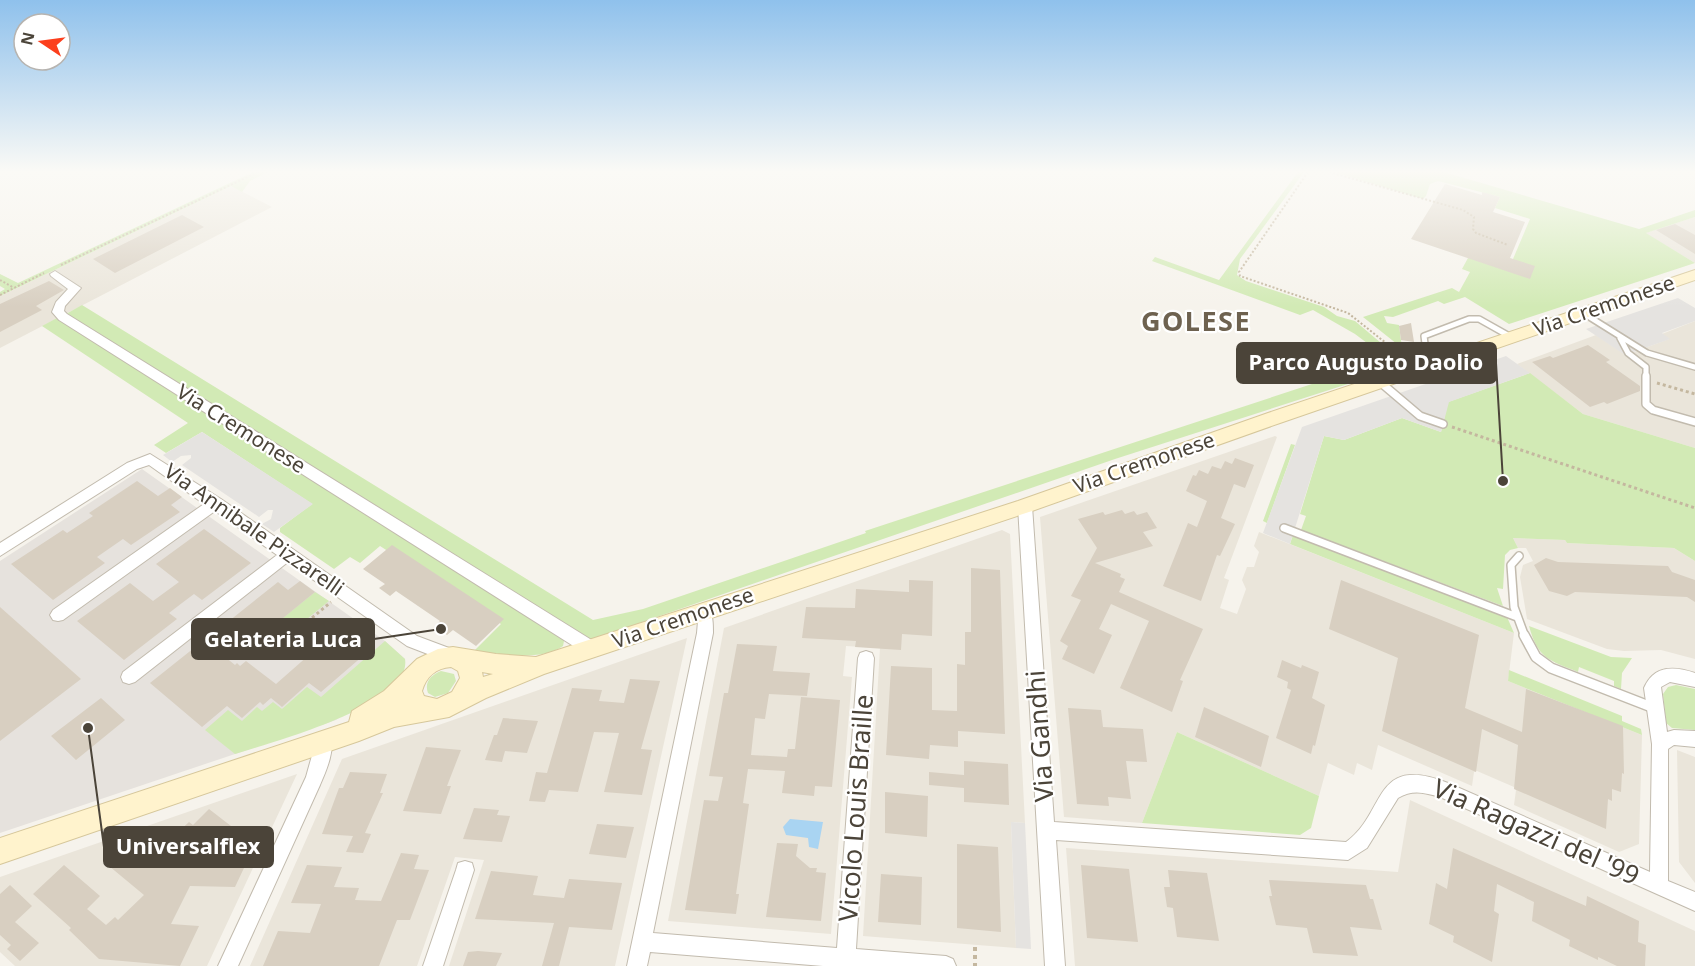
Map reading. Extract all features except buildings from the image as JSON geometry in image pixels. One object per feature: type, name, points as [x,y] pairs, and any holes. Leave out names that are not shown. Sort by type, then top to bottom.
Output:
[{"type":"main road","name":"Via Cremonese","points":[[0,851],[359,730],[393,716],[446,708],[486,685],[546,664],[1024,506],[1695,275]]},
{"type":"main road","name":"Via Cremonese","points":[[324,740],[381,707],[406,688],[415,676],[434,661],[456,658],[496,664],[546,664]]},
{"type":"main road","points":[[456,658],[468,665],[472,680],[468,691],[459,701]]},
{"type":"main road","points":[[415,676],[410,691],[413,701],[421,708],[433,711]]},
{"type":"street","name":"Via Cremonese","points":[[53,271],[75,288],[58,308],[63,317],[592,649]]},
{"type":"street","name":"Via Annibale Pizzarelli","points":[[0,550],[128,468],[147,459],[155,461],[412,641],[456,658]]},
{"type":"street","points":[[58,615],[216,503]]},
{"type":"street","name":"Via Gandhi","points":[[1024,506],[1055,966]]},
{"type":"street","points":[[129,677],[288,554]]},
{"type":"street","points":[[637,966],[705,633],[706,621],[703,611]]},
{"type":"street","points":[[412,641],[417,659],[415,676]]},
{"type":"street","name":"Vicolo Louis Braille","points":[[846,958],[866,658]]},
{"type":"street","points":[[1659,886],[1660,749],[1652,688],[1658,679],[1677,675],[1695,680]]},
{"type":"street","points":[[1660,749],[1662,743],[1668,739],[1695,739]]},
{"type":"street","points":[[228,966],[314,779],[321,761],[324,740]]},
{"type":"street","name":"Via Ragazzi del '99","points":[[1046,830],[1348,851],[1358,844],[1394,790],[1419,782],[1442,789],[1695,902]]},
{"type":"street","points":[[433,966],[465,870]]},
{"type":"street","points":[[642,942],[946,966]]},
{"type":"lane","points":[[1583,313],[1650,355],[1695,367]]},
{"type":"lane","points":[[1438,362],[1426,351],[1424,336],[1469,319],[1485,321],[1511,338]]},
{"type":"lane","points":[[1620,338],[1628,352],[1646,367],[1646,404],[1653,410],[1695,422]]},
{"type":"lane","points":[[1380,382],[1420,416],[1443,424]]},
{"type":"lane","points":[[1284,528],[1517,617]]},
{"type":"lane","points":[[1519,556],[1513,561],[1510,570],[1512,597],[1517,617],[1533,653],[1545,665],[1654,708]]},
{"type":"path","points":[[0,295],[165,217]]},
{"type":"path","points":[[1277,217],[1239,272],[1240,276],[1348,313],[1418,369]]},
{"type":"path","points":[[1474,217],[1473,228],[1476,233],[1508,245]]},
{"type":"path","points":[[0,280],[14,288]]},
{"type":"path","points":[[1646,381],[1695,394]]},
{"type":"path","points":[[1443,424],[1695,508]]},
{"type":"path","points":[[275,649],[343,593]]},
{"type":"path","points":[[975,947],[975,966]]},
{"type":"shaded area","points":[[166,217],[253,217],[0,348],[0,296]]},
{"type":"shaded area","points":[[1695,217],[1695,263],[1645,233]]},
{"type":"shaded area","points":[[1678,298],[1695,308],[1695,321],[1662,333],[1670,339],[1625,355],[1586,329]]},
{"type":"shaded area","points":[[1695,321],[1695,448],[1583,414],[1517,364],[1596,335],[1626,355],[1669,339],[1662,334]]},
{"type":"shaded area","points":[[1506,356],[1530,373],[1449,402],[1441,432],[1402,418],[1344,440],[1324,436],[1290,544],[1263,533],[1302,427]]},
{"type":"shaded area","points":[[202,432],[313,504],[274,532],[262,524],[271,519],[273,510],[268,510],[259,517],[182,465],[191,458],[191,455],[181,456],[172,462],[163,455]]},
{"type":"shaded area","points":[[1277,437],[1224,578],[1229,580],[1220,608],[1237,614],[1246,589],[1242,580],[1247,567],[1254,567],[1259,552],[1254,546],[1259,532],[1514,633],[1508,681],[1642,735],[1639,844],[1619,852],[1514,805],[1516,790],[1514,787],[1477,771],[1474,772],[1472,786],[1378,745],[1372,770],[1357,763],[1354,775],[1328,763],[1319,796],[1177,732],[1142,823],[1064,817],[1040,517]]},
{"type":"shaded area","points":[[142,469],[385,641],[405,659],[404,671],[336,720],[0,833],[0,561]]},
{"type":"shaded area","points":[[1002,530],[1010,534],[1025,823],[1011,822],[1016,948],[863,936],[880,648],[846,646],[843,676],[852,677],[831,934],[668,921],[724,628]]},
{"type":"shaded area","points":[[1513,538],[1674,548],[1695,561],[1695,659],[1661,650],[1607,649],[1527,619],[1520,577],[1523,565],[1533,561],[1526,548],[1518,548]]},
{"type":"shaded area","points":[[687,638],[615,966],[449,966],[484,860],[455,857],[417,966],[250,966],[342,759]]},
{"type":"shaded area","points":[[1677,750],[1695,757],[1695,883],[1679,862]]},
{"type":"shaded area","points":[[297,774],[207,966],[15,966],[0,952],[0,877]]},
{"type":"shaded area","points":[[1410,800],[1695,931],[1695,966],[1075,966],[1066,848],[1398,872]]},
{"type":"shaded area","points":[[1011,822],[1025,823],[1031,949],[1016,948]]},
{"type":"green space","points":[[158,217],[166,217],[0,296],[0,292],[5,289],[0,286],[0,274],[18,283]]},
{"type":"green space","points":[[1265,217],[1271,217],[1240,259],[1237,275],[1246,281],[1324,307],[1337,316],[1355,321],[1407,365],[1115,459],[587,641],[66,314],[82,305],[593,620],[643,609],[866,533],[865,531],[1373,364],[1379,356],[1371,346],[1355,334],[1313,310],[1300,315],[1152,261],[1155,257],[1219,280]]},
{"type":"green space","points":[[1524,217],[1598,217],[1639,229],[1674,217],[1695,217],[1646,233],[1695,263],[1509,324],[1465,297],[1444,304],[1438,301],[1393,317],[1384,316],[1387,323],[1399,325],[1402,348],[1363,317],[1452,288],[1459,292],[1470,272],[1462,269],[1468,258],[1513,259],[1530,219]]},
{"type":"green space","points":[[57,318],[562,636],[563,646],[544,654],[520,656],[475,650],[501,624],[380,546],[360,563],[350,557],[334,569],[280,532],[280,528],[312,504],[202,432],[166,453],[154,445],[188,423],[42,326]]},
{"type":"green space","points":[[1530,373],[1583,414],[1695,448],[1695,561],[1674,548],[1513,538],[1518,548],[1510,550],[1505,555],[1503,589],[1497,588],[1503,606],[1301,530],[1306,516],[1300,514],[1324,436],[1344,440],[1402,418],[1441,432],[1448,402]]},
{"type":"green space","points":[[1291,444],[1295,445],[1267,523],[1263,521]]},
{"type":"green space","points":[[1293,535],[1507,617],[1514,633],[1290,544]]},
{"type":"green space","points":[[315,592],[329,601],[285,637],[281,635],[267,642],[256,655],[247,647]]},
{"type":"green space","points":[[1529,626],[1611,657],[1632,658],[1622,673],[1621,689],[1614,686],[1614,681],[1579,667],[1578,672],[1546,657],[1536,645]]},
{"type":"green space","points":[[385,641],[405,659],[401,676],[387,692],[336,720],[235,754],[205,730],[228,710],[242,721],[257,707],[262,711],[273,702],[282,709],[307,687],[321,697]]},
{"type":"green space","points":[[1509,670],[1622,716],[1622,721],[1641,729],[1642,735],[1508,681]]},
{"type":"green space","points":[[441,671],[454,674],[456,681],[448,693],[435,697],[428,693],[427,685],[431,677]]},
{"type":"green space","points":[[1676,685],[1695,689],[1695,730],[1672,728],[1666,723],[1663,694],[1668,687]]},
{"type":"green space","points":[[1177,732],[1319,796],[1311,828],[1300,835],[1142,823]]},
{"type":"water","points":[[790,819],[823,822],[818,849],[809,847],[808,838],[786,835],[783,827]]},
{"type":"place","name":"Parco Augusto Daolio","points":[[1503,481]]},
{"type":"place","name":"Gelateria Luca","points":[[441,629]]},
{"type":"place","name":"Universalflex","points":[[88,728]]},
{"type":"district","name":"GOLESE","points":[[1196,322]]}]
